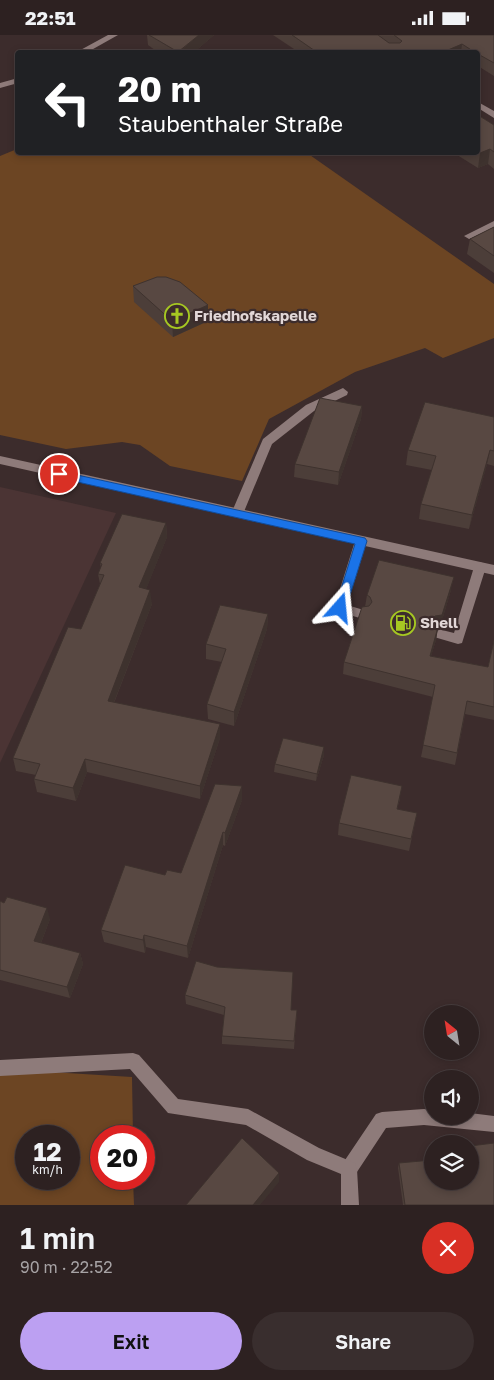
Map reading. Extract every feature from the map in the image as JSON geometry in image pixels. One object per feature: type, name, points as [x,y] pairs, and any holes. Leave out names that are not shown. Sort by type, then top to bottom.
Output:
[{"type":"main road","points":[[85,50],[114,35]]},
{"type":"main road","points":[[0,86],[15,81]]},
{"type":"main road","points":[[480,106],[494,115]]},
{"type":"main road","points":[[469,236],[494,224]]},
{"type":"main road","points":[[237,513],[267,442],[310,408],[343,392]]},
{"type":"main road","points":[[0,460],[494,570]]},
{"type":"main road","points":[[362,541],[340,608],[363,614]]},
{"type":"main road","points":[[438,633],[458,639],[480,567]]},
{"type":"main road","points":[[0,1069],[133,1061],[174,1107],[248,1117],[313,1154],[348,1169]]},
{"type":"main road","points":[[350,1205],[348,1169],[382,1120],[424,1117],[494,1124]]},
{"type":"shaded area","points":[[15,150],[15,155],[310,155],[494,284],[494,338],[443,358],[425,348],[355,372],[269,419],[242,481],[170,466],[140,445],[122,442],[66,449],[0,435],[0,156]]},
{"type":"shaded area","points":[[0,487],[116,513],[0,763]]},
{"type":"shaded area","points":[[34,1071],[132,1077],[133,1125],[90,1125],[90,1190],[133,1190],[134,1205],[0,1205],[0,1073]]},
{"type":"building","points":[[149,35],[199,35],[180,50],[175,50]]},
{"type":"building","points":[[292,35],[378,35],[389,43],[400,43],[402,41],[394,35],[494,35],[494,63],[480,55],[480,50],[471,50],[462,44],[448,50],[314,50]]},
{"type":"building","points":[[480,116],[494,125],[494,152],[490,149],[480,153]]},
{"type":"building","points":[[494,227],[494,256],[470,239]]},
{"type":"building","points":[[157,277],[166,277],[180,282],[208,305],[172,321],[133,286]]},
{"type":"building","points":[[320,398],[362,406],[339,472],[295,464]]},
{"type":"building","points":[[425,402],[494,417],[494,451],[490,450],[472,515],[421,504],[436,456],[408,450]]},
{"type":"building","points":[[122,514],[166,523],[139,587],[150,590],[108,701],[220,724],[200,786],[85,759],[73,788],[34,779],[40,764],[13,758],[68,627],[81,629],[104,575],[98,574],[102,564],[100,563]]},
{"type":"building","points":[[379,560],[454,577],[442,615],[435,616],[433,620],[438,627],[430,656],[488,667],[494,641],[494,707],[467,701],[457,753],[423,745],[435,685],[344,662],[362,607],[369,606],[372,602],[367,595]]},
{"type":"building","points":[[220,605],[268,614],[234,712],[207,704],[226,649],[206,644]]},
{"type":"building","points":[[283,738],[324,747],[317,774],[275,764]]},
{"type":"building","points":[[351,775],[402,786],[397,809],[417,813],[411,839],[339,823]]},
{"type":"building","points":[[215,784],[242,786],[225,833],[223,832],[187,946],[144,935],[143,940],[101,930],[125,865],[165,875],[167,870],[181,873]]},
{"type":"building","points":[[7,897],[47,908],[34,941],[80,953],[67,987],[0,970],[0,901],[4,903]]},
{"type":"building","points":[[196,961],[217,967],[293,972],[291,1010],[297,1010],[294,1041],[222,1036],[225,1007],[185,995]]},
{"type":"building","points":[[242,1138],[279,1173],[253,1205],[186,1205]]},
{"type":"building","points":[[494,1143],[494,1205],[405,1205],[399,1163],[424,1161],[424,1190],[479,1190],[479,1145]]},
{"type":"place","name":"Friedhofskapelle","points":[[177,316]]},
{"type":"place","name":"Shell","points":[[403,623]]},
{"type":"route","points":[[59,474],[362,541],[340,608]]}]
